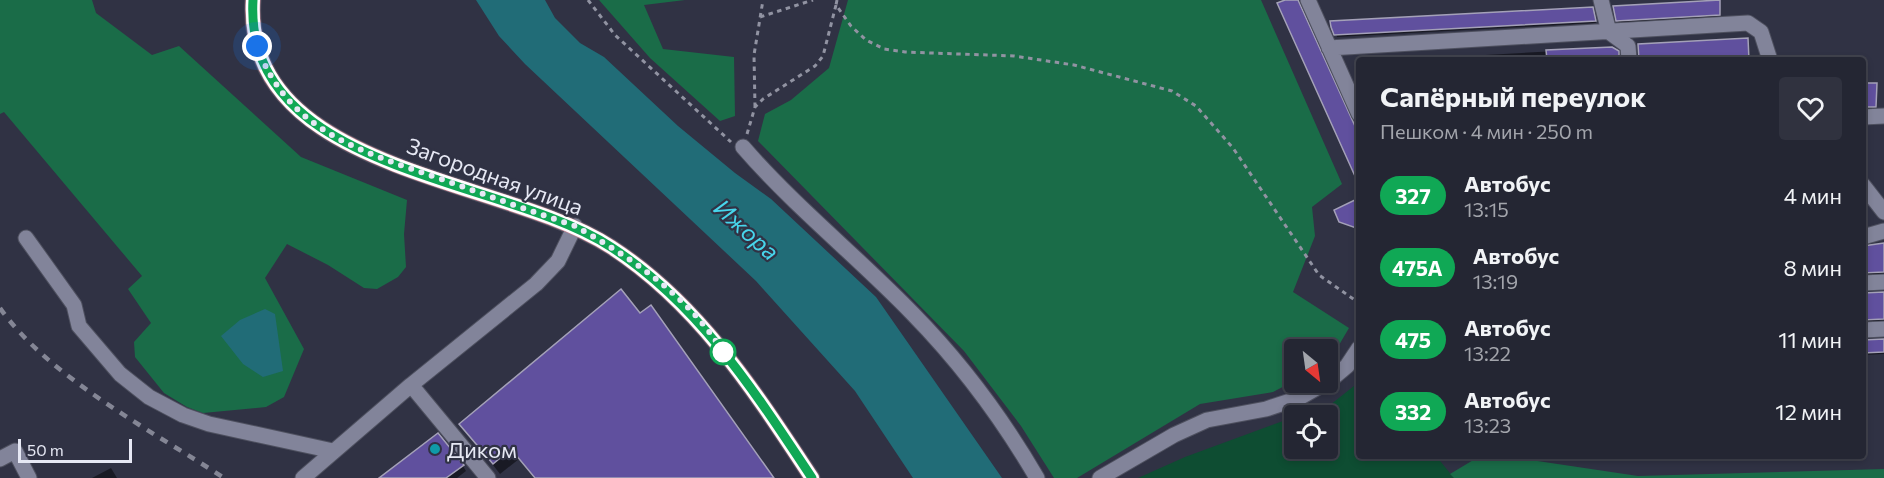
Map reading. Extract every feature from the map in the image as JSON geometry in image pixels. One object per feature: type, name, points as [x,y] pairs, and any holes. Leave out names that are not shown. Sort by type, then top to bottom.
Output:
[{"type":"main road","name":"Загородная улица","points":[[253,0],[257,46],[269,76],[284,98],[320,129],[371,155],[575,226],[610,246],[670,291],[723,351],[812,478]]},
{"type":"street","points":[[1308,0],[1356,104]]},
{"type":"street","points":[[1601,0],[1609,32],[1628,46],[1629,57]]},
{"type":"street","points":[[1329,48],[1748,23],[1761,32],[1769,57]]},
{"type":"street","points":[[1866,117],[1884,116]]},
{"type":"street","points":[[743,147],[914,315],[956,361],[999,417],[1037,478]]},
{"type":"street","points":[[1866,189],[1884,212]]},
{"type":"street","points":[[303,478],[411,385],[536,284],[558,261],[575,226]]},
{"type":"street","points":[[1866,236],[1884,231]]},
{"type":"street","points":[[26,238],[74,305],[79,326],[120,374],[149,397],[183,415],[209,424],[333,451]]},
{"type":"street","points":[[1866,283],[1884,282]]},
{"type":"street","points":[[1866,330],[1884,329]]},
{"type":"street","points":[[1338,373],[1347,366],[1356,352]]},
{"type":"street","points":[[411,385],[488,478]]},
{"type":"street","points":[[1100,478],[1174,435],[1199,424],[1266,409],[1308,393]]},
{"type":"street","points":[[0,459],[15,451],[29,478]]},
{"type":"path","points":[[588,0],[615,35],[688,101],[728,141],[743,147],[755,107],[754,55],[763,0]]},
{"type":"path","points":[[760,17],[813,0]]},
{"type":"path","points":[[755,107],[819,62],[828,43],[837,0]]},
{"type":"path","points":[[836,5],[850,26],[866,40],[884,49],[905,52],[1014,56],[1074,65],[1172,91],[1196,106],[1233,148],[1319,275],[1356,301]]},
{"type":"shaded area","points":[[0,0],[92,0],[96,13],[152,55],[179,46],[301,157],[407,200],[404,234],[406,267],[398,277],[377,289],[364,288],[328,265],[287,244],[265,278],[304,349],[284,397],[266,407],[203,413],[187,407],[164,393],[135,357],[134,342],[151,323],[128,289],[142,276],[4,112],[0,114]]},
{"type":"shaded area","points":[[599,0],[685,0],[644,5],[663,49],[734,57],[735,116],[720,121],[650,58]]},
{"type":"shaded area","points":[[848,0],[1261,0],[1342,184],[1312,207],[1315,236],[1293,292],[1349,328],[1338,347],[1338,339],[1284,339],[1284,386],[1273,392],[1200,404],[1077,478],[1054,478],[1021,426],[964,351],[758,141],[765,114],[791,100],[829,68]]},
{"type":"shaded area","points":[[1356,384],[1356,459],[1438,459],[1454,478],[1138,478],[1185,457],[1284,421],[1284,459],[1338,459],[1338,405],[1330,405]]},
{"type":"shaded area","points":[[1475,459],[1523,459],[1638,476],[1884,469],[1884,478],[1454,478],[1450,474]]},
{"type":"water","name":"Ижора","points":[[476,0],[545,0],[555,18],[580,43],[604,57],[678,126],[771,199],[876,297],[1002,478],[913,478],[855,391],[756,281],[525,64],[499,36]]},
{"type":"water","points":[[265,309],[275,314],[283,371],[263,377],[243,364],[221,336],[240,320]]},
{"type":"building","points":[[1285,0],[1298,0],[1356,128],[1356,178],[1277,3]]},
{"type":"building","points":[[1720,0],[1720,15],[1616,21],[1613,6]]},
{"type":"building","points":[[1593,7],[1596,21],[1334,35],[1330,21]]},
{"type":"building","points":[[1748,38],[1749,57],[1639,57],[1638,44]]},
{"type":"building","points":[[1612,47],[1619,51],[1619,57],[1547,57],[1546,50]]},
{"type":"building","points":[[1866,83],[1877,83],[1876,107],[1866,107]]},
{"type":"building","points":[[1356,199],[1356,228],[1339,222],[1334,210]]},
{"type":"building","points":[[1884,243],[1884,272],[1866,273],[1866,246]]},
{"type":"building","points":[[621,289],[640,313],[651,305],[774,478],[535,478],[511,449],[493,464],[459,424]]},
{"type":"building","points":[[1884,292],[1884,319],[1866,320],[1866,293]]},
{"type":"building","points":[[1884,339],[1884,352],[1866,353],[1866,340]]},
{"type":"building","name":"Диком","points":[[438,433],[464,465],[446,478],[379,478]]},
{"type":"railway","points":[[0,308],[45,357],[74,380],[104,402],[224,478]]},
{"type":"bus line","name":"327","points":[[253,0],[253,26],[262,60],[276,87],[297,111],[320,129],[371,155],[575,226],[640,267],[670,291],[723,351],[812,478]]},
{"type":"place","name":"Диком","points":[[435,449]]},
{"type":"route","points":[[257,46],[269,76],[284,98],[320,129],[371,155],[575,226],[625,256],[670,291],[723,352]]}]
